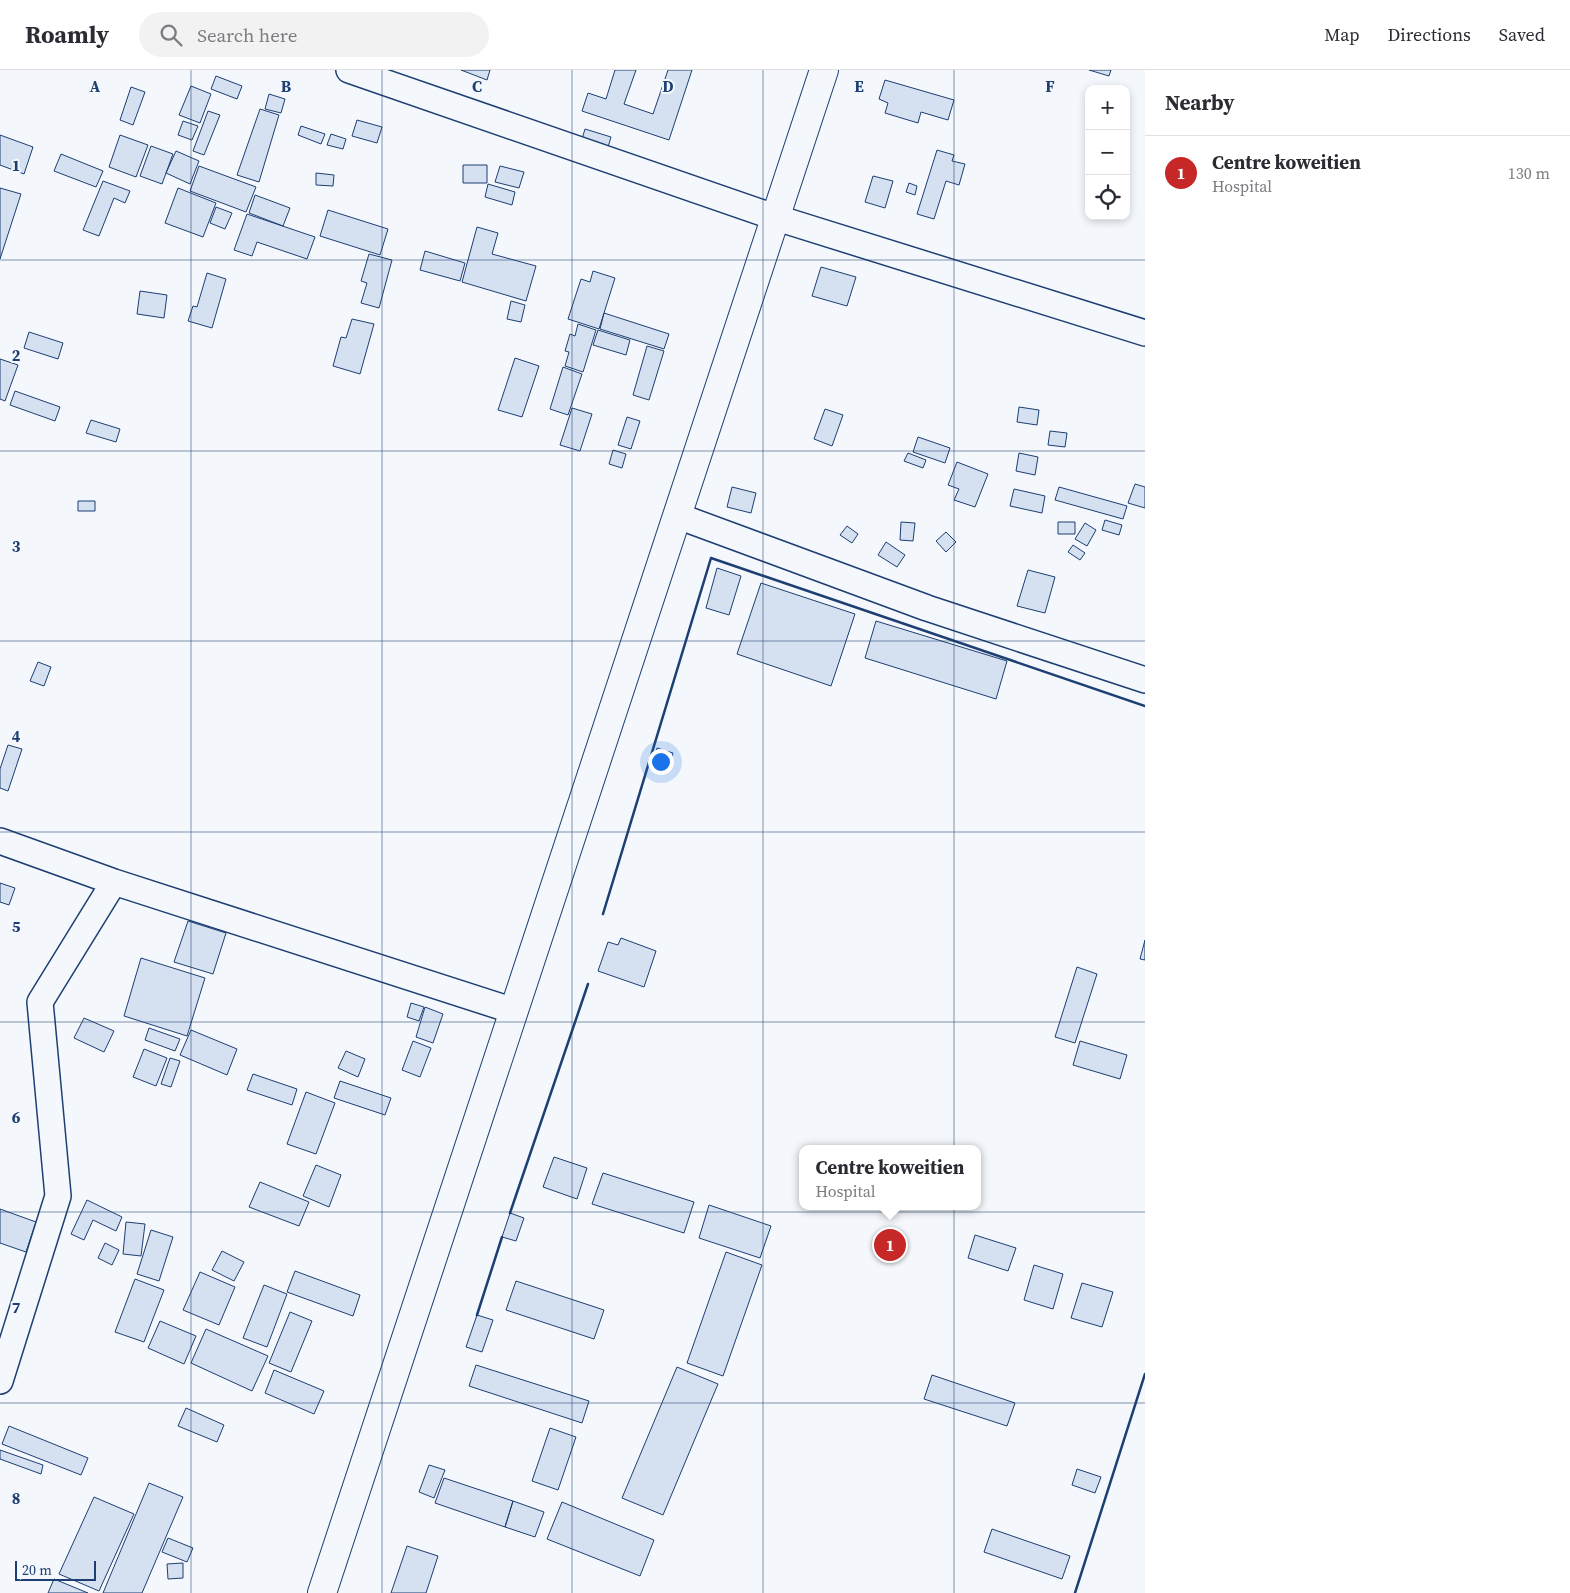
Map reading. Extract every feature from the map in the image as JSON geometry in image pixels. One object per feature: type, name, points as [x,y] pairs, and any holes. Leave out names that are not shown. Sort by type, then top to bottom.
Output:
[{"type":"street","points":[[349,70],[777,218],[1145,333]]},
{"type":"street","points":[[322,1593],[777,218],[824,70]]},
{"type":"street","points":[[678,516],[927,608],[1145,680]]},
{"type":"street","points":[[0,841],[114,882],[514,1010]]},
{"type":"street","points":[[0,1382],[58,1196],[40,1002],[114,882]]},
{"type":"building","points":[[461,70],[490,70],[487,80]]},
{"type":"building","points":[[615,70],[636,70],[624,104],[653,114],[668,70],[692,70],[669,140],[582,111],[588,93],[606,99]]},
{"type":"building","points":[[1089,70],[1111,70],[1109,76]]},
{"type":"building","points":[[216,76],[242,86],[237,99],[211,89]]},
{"type":"building","points":[[885,80],[954,100],[948,120],[921,112],[918,123],[885,113],[888,103],[879,99]]},
{"type":"building","points":[[191,86],[211,94],[200,123],[179,115]]},
{"type":"building","points":[[131,87],[145,92],[133,125],[120,120]]},
{"type":"building","points":[[269,94],[285,99],[281,113],[265,109]]},
{"type":"building","points":[[260,109],[279,115],[259,182],[237,175]]},
{"type":"building","points":[[208,111],[220,115],[204,155],[193,151]]},
{"type":"building","points":[[357,120],[382,127],[377,143],[352,136]]},
{"type":"building","points":[[183,121],[198,126],[192,140],[178,135]]},
{"type":"building","points":[[301,126],[325,134],[321,144],[298,135]]},
{"type":"building","points":[[585,129],[611,137],[608,147],[582,139]]},
{"type":"building","points":[[331,134],[346,139],[343,149],[327,145]]},
{"type":"building","points":[[0,135],[33,147],[24,174],[0,165]]},
{"type":"building","points":[[120,135],[148,145],[136,177],[109,167]]},
{"type":"building","points":[[151,146],[173,154],[162,184],[140,176]]},
{"type":"building","points":[[937,150],[954,155],[952,161],[965,164],[959,185],[946,181],[934,219],[917,214]]},
{"type":"building","points":[[176,151],[199,161],[190,184],[166,173]]},
{"type":"building","points":[[61,154],[103,171],[96,187],[54,171]]},
{"type":"building","points":[[463,165],[487,165],[487,183],[463,183]]},
{"type":"building","points":[[199,166],[256,187],[246,212],[190,191]]},
{"type":"building","points":[[500,166],[524,172],[519,188],[495,182]]},
{"type":"building","points":[[316,173],[334,175],[333,186],[316,185]]},
{"type":"building","points":[[873,176],[893,181],[885,208],[865,202]]},
{"type":"building","points":[[103,181],[130,191],[125,203],[114,198],[99,236],[83,230]]},
{"type":"building","points":[[909,183],[917,186],[915,195],[906,192]]},
{"type":"building","points":[[488,184],[515,192],[512,205],[485,197]]},
{"type":"building","points":[[0,188],[21,194],[0,259]]},
{"type":"building","points":[[178,188],[216,203],[203,237],[165,223]]},
{"type":"building","points":[[255,195],[290,208],[283,226],[249,213]]},
{"type":"building","points":[[216,207],[232,213],[225,229],[210,223]]},
{"type":"building","points":[[328,210],[388,229],[380,255],[320,236]]},
{"type":"building","points":[[247,214],[315,237],[307,259],[257,242],[252,256],[234,250]]},
{"type":"building","points":[[477,227],[498,233],[492,254],[536,266],[526,301],[462,282]]},
{"type":"building","points":[[425,251],[465,263],[460,281],[420,270]]},
{"type":"building","points":[[369,254],[392,260],[379,308],[361,303],[367,283],[361,281]]},
{"type":"building","points":[[821,267],[856,277],[847,306],[812,296]]},
{"type":"building","points":[[593,271],[615,278],[599,329],[568,319],[581,279],[590,282]]},
{"type":"building","points":[[207,273],[226,279],[212,328],[188,321],[193,306],[197,307]]},
{"type":"building","points":[[140,291],[167,295],[164,318],[137,314]]},
{"type":"building","points":[[511,301],[525,305],[521,322],[507,319]]},
{"type":"building","points":[[604,313],[669,334],[664,349],[600,329]]},
{"type":"building","points":[[352,319],[374,324],[360,374],[333,366],[341,337],[346,338]]},
{"type":"building","points":[[578,324],[596,330],[583,372],[565,366],[569,352],[565,351],[570,334],[575,336]]},
{"type":"building","points":[[598,330],[630,340],[626,355],[593,345]]},
{"type":"building","points":[[29,332],[63,343],[58,359],[24,348]]},
{"type":"building","points":[[647,346],[664,351],[649,400],[633,395]]},
{"type":"building","points":[[515,358],[539,366],[522,417],[498,410]]},
{"type":"building","points":[[0,359],[18,365],[5,401],[0,399]]},
{"type":"building","points":[[563,367],[582,374],[568,415],[550,409]]},
{"type":"building","points":[[15,391],[60,407],[55,421],[10,405]]},
{"type":"building","points":[[1019,407],[1039,410],[1037,425],[1017,422]]},
{"type":"building","points":[[572,408],[592,414],[580,451],[560,445]]},
{"type":"building","points":[[825,409],[843,415],[832,446],[814,439]]},
{"type":"building","points":[[627,417],[640,421],[631,449],[618,445]]},
{"type":"building","points":[[91,420],[120,429],[116,442],[86,433]]},
{"type":"building","points":[[1050,431],[1067,433],[1065,447],[1048,445]]},
{"type":"building","points":[[918,437],[950,448],[945,463],[913,452]]},
{"type":"building","points":[[613,450],[626,454],[622,468],[609,464]]},
{"type":"building","points":[[908,453],[926,460],[923,468],[904,461]]},
{"type":"building","points":[[1019,453],[1038,457],[1035,475],[1016,471]]},
{"type":"building","points":[[957,462],[988,474],[975,507],[954,500],[959,489],[948,485]]},
{"type":"building","points":[[1135,484],[1145,487],[1145,508],[1128,503]]},
{"type":"building","points":[[732,487],[756,493],[751,513],[727,507]]},
{"type":"building","points":[[1059,487],[1127,506],[1123,519],[1055,500]]},
{"type":"building","points":[[1014,489],[1045,496],[1042,513],[1010,506]]},
{"type":"building","points":[[78,501],[95,501],[95,511],[78,511]]},
{"type":"building","points":[[1105,520],[1122,525],[1119,535],[1102,530]]},
{"type":"building","points":[[901,522],[915,523],[913,541],[900,540]]},
{"type":"building","points":[[1058,522],[1075,522],[1075,534],[1058,534]]},
{"type":"building","points":[[1085,523],[1096,530],[1087,546],[1075,539]]},
{"type":"building","points":[[847,526],[858,534],[852,543],[840,535]]},
{"type":"building","points":[[946,532],[956,542],[946,552],[936,541]]},
{"type":"building","points":[[886,542],[905,555],[897,567],[878,555]]},
{"type":"building","points":[[1073,545],[1085,553],[1080,560],[1068,552]]},
{"type":"building","points":[[717,568],[741,576],[729,615],[706,608]]},
{"type":"building","points":[[1028,570],[1055,577],[1045,613],[1017,606]]},
{"type":"building","points":[[761,583],[855,614],[831,686],[737,654]]},
{"type":"building","points":[[876,621],[1007,661],[996,699],[865,658]]},
{"type":"building","points":[[38,662],[51,667],[44,686],[30,681]]},
{"type":"building","points":[[8,745],[22,749],[8,791],[0,788],[0,769]]},
{"type":"building","points":[[657,748],[673,753],[668,772],[651,767]]},
{"type":"building","points":[[0,883],[15,888],[9,905],[0,902]]},
{"type":"building","points":[[188,921],[226,933],[213,974],[174,962]]},
{"type":"building","points":[[621,938],[656,951],[644,987],[598,971],[608,942],[618,945]]},
{"type":"building","points":[[1145,940],[1145,960],[1140,959]]},
{"type":"building","points":[[141,958],[205,978],[187,1036],[124,1016]]},
{"type":"building","points":[[1077,967],[1097,974],[1075,1043],[1055,1037]]},
{"type":"building","points":[[411,1003],[424,1007],[419,1021],[407,1017]]},
{"type":"building","points":[[425,1007],[443,1014],[433,1043],[416,1037]]},
{"type":"building","points":[[84,1018],[114,1031],[104,1052],[74,1038]]},
{"type":"building","points":[[149,1028],[180,1039],[175,1051],[145,1040]]},
{"type":"building","points":[[191,1030],[237,1049],[227,1075],[180,1055]]},
{"type":"building","points":[[413,1041],[431,1048],[420,1077],[402,1070]]},
{"type":"building","points":[[1080,1041],[1127,1055],[1120,1079],[1073,1065]]},
{"type":"building","points":[[144,1049],[167,1058],[156,1086],[133,1077]]},
{"type":"building","points":[[346,1051],[365,1059],[358,1077],[338,1068]]},
{"type":"building","points":[[170,1058],[180,1061],[171,1087],[161,1084]]},
{"type":"building","points":[[253,1074],[297,1089],[292,1105],[247,1090]]},
{"type":"building","points":[[340,1081],[391,1098],[385,1115],[334,1098]]},
{"type":"building","points":[[306,1092],[335,1103],[316,1154],[287,1144]]},
{"type":"building","points":[[554,1157],[587,1168],[577,1199],[543,1187]]},
{"type":"building","points":[[316,1165],[341,1175],[329,1207],[303,1196]]},
{"type":"building","points":[[603,1173],[694,1202],[684,1233],[592,1204]]},
{"type":"building","points":[[260,1182],[309,1202],[299,1226],[249,1207]]},
{"type":"building","points":[[87,1200],[122,1217],[116,1231],[93,1220],[84,1240],[71,1234]]},
{"type":"building","points":[[709,1205],[771,1226],[760,1258],[699,1238]]},
{"type":"building","points":[[0,1209],[36,1222],[26,1252],[0,1243]]},
{"type":"building","points":[[510,1213],[524,1218],[516,1241],[502,1237]]},
{"type":"building","points":[[126,1222],[145,1224],[141,1256],[123,1254]]},
{"type":"building","points":[[151,1230],[173,1237],[159,1281],[137,1274]]},
{"type":"building","points":[[975,1235],[1016,1248],[1008,1271],[968,1258]]},
{"type":"building","points":[[105,1243],[119,1250],[112,1265],[98,1258]]},
{"type":"building","points":[[222,1251],[244,1262],[234,1281],[212,1270]]},
{"type":"building","points":[[726,1252],[762,1265],[723,1376],[687,1363]]},
{"type":"building","points":[[1034,1265],[1063,1274],[1053,1309],[1024,1300]]},
{"type":"building","points":[[295,1271],[360,1295],[353,1316],[287,1292]]},
{"type":"building","points":[[200,1272],[235,1287],[219,1325],[183,1310]]},
{"type":"building","points":[[135,1279],[164,1290],[144,1342],[115,1332]]},
{"type":"building","points":[[516,1281],[604,1310],[594,1339],[506,1310]]},
{"type":"building","points":[[1082,1283],[1113,1292],[1102,1327],[1071,1318]]},
{"type":"building","points":[[264,1285],[287,1294],[267,1347],[243,1338]]},
{"type":"building","points":[[290,1312],[312,1321],[291,1372],[269,1363]]},
{"type":"building","points":[[477,1315],[493,1320],[482,1352],[466,1347]]},
{"type":"building","points":[[160,1321],[196,1336],[184,1364],[148,1348]]},
{"type":"building","points":[[206,1329],[268,1356],[252,1391],[191,1363]]},
{"type":"building","points":[[476,1365],[589,1401],[582,1423],[469,1386]]},
{"type":"building","points":[[677,1367],[718,1384],[663,1515],[622,1498]]},
{"type":"building","points":[[274,1370],[324,1391],[314,1414],[265,1393]]},
{"type":"building","points":[[932,1375],[1015,1403],[1007,1426],[924,1399]]},
{"type":"building","points":[[186,1408],[224,1425],[217,1442],[178,1426]]},
{"type":"building","points":[[9,1426],[88,1458],[81,1475],[2,1444]]},
{"type":"building","points":[[550,1428],[576,1437],[558,1490],[532,1481]]},
{"type":"building","points":[[0,1450],[43,1465],[41,1474],[0,1459]]},
{"type":"building","points":[[429,1465],[445,1470],[434,1498],[419,1492]]},
{"type":"building","points":[[1077,1469],[1101,1477],[1095,1493],[1072,1485]]},
{"type":"building","points":[[444,1478],[513,1501],[505,1527],[435,1503]]},
{"type":"building","points":[[149,1483],[183,1497],[142,1593],[103,1593]]},
{"type":"building","points":[[94,1497],[134,1514],[99,1591],[59,1574]]},
{"type":"building","points":[[513,1501],[544,1512],[535,1537],[505,1527]]},
{"type":"building","points":[[562,1502],[654,1540],[640,1576],[547,1539]]},
{"type":"building","points":[[992,1529],[1070,1556],[1062,1579],[984,1552]]},
{"type":"building","points":[[168,1538],[193,1548],[187,1562],[162,1552]]},
{"type":"building","points":[[407,1546],[438,1556],[426,1593],[391,1593]]},
{"type":"building","points":[[183,1563],[183,1578],[168,1579],[167,1564]]},
{"type":"building","points":[[54,1579],[88,1593],[48,1593]]},
{"type":"wall","points":[[603,914],[711,558],[1145,706]]},
{"type":"wall","points":[[510,1213],[588,984]]},
{"type":"wall","points":[[477,1315],[502,1237]]},
{"type":"wall","points":[[1075,1593],[1145,1374]]},
{"type":"place","name":"Centre koweitien","points":[[890,1245]]}]
